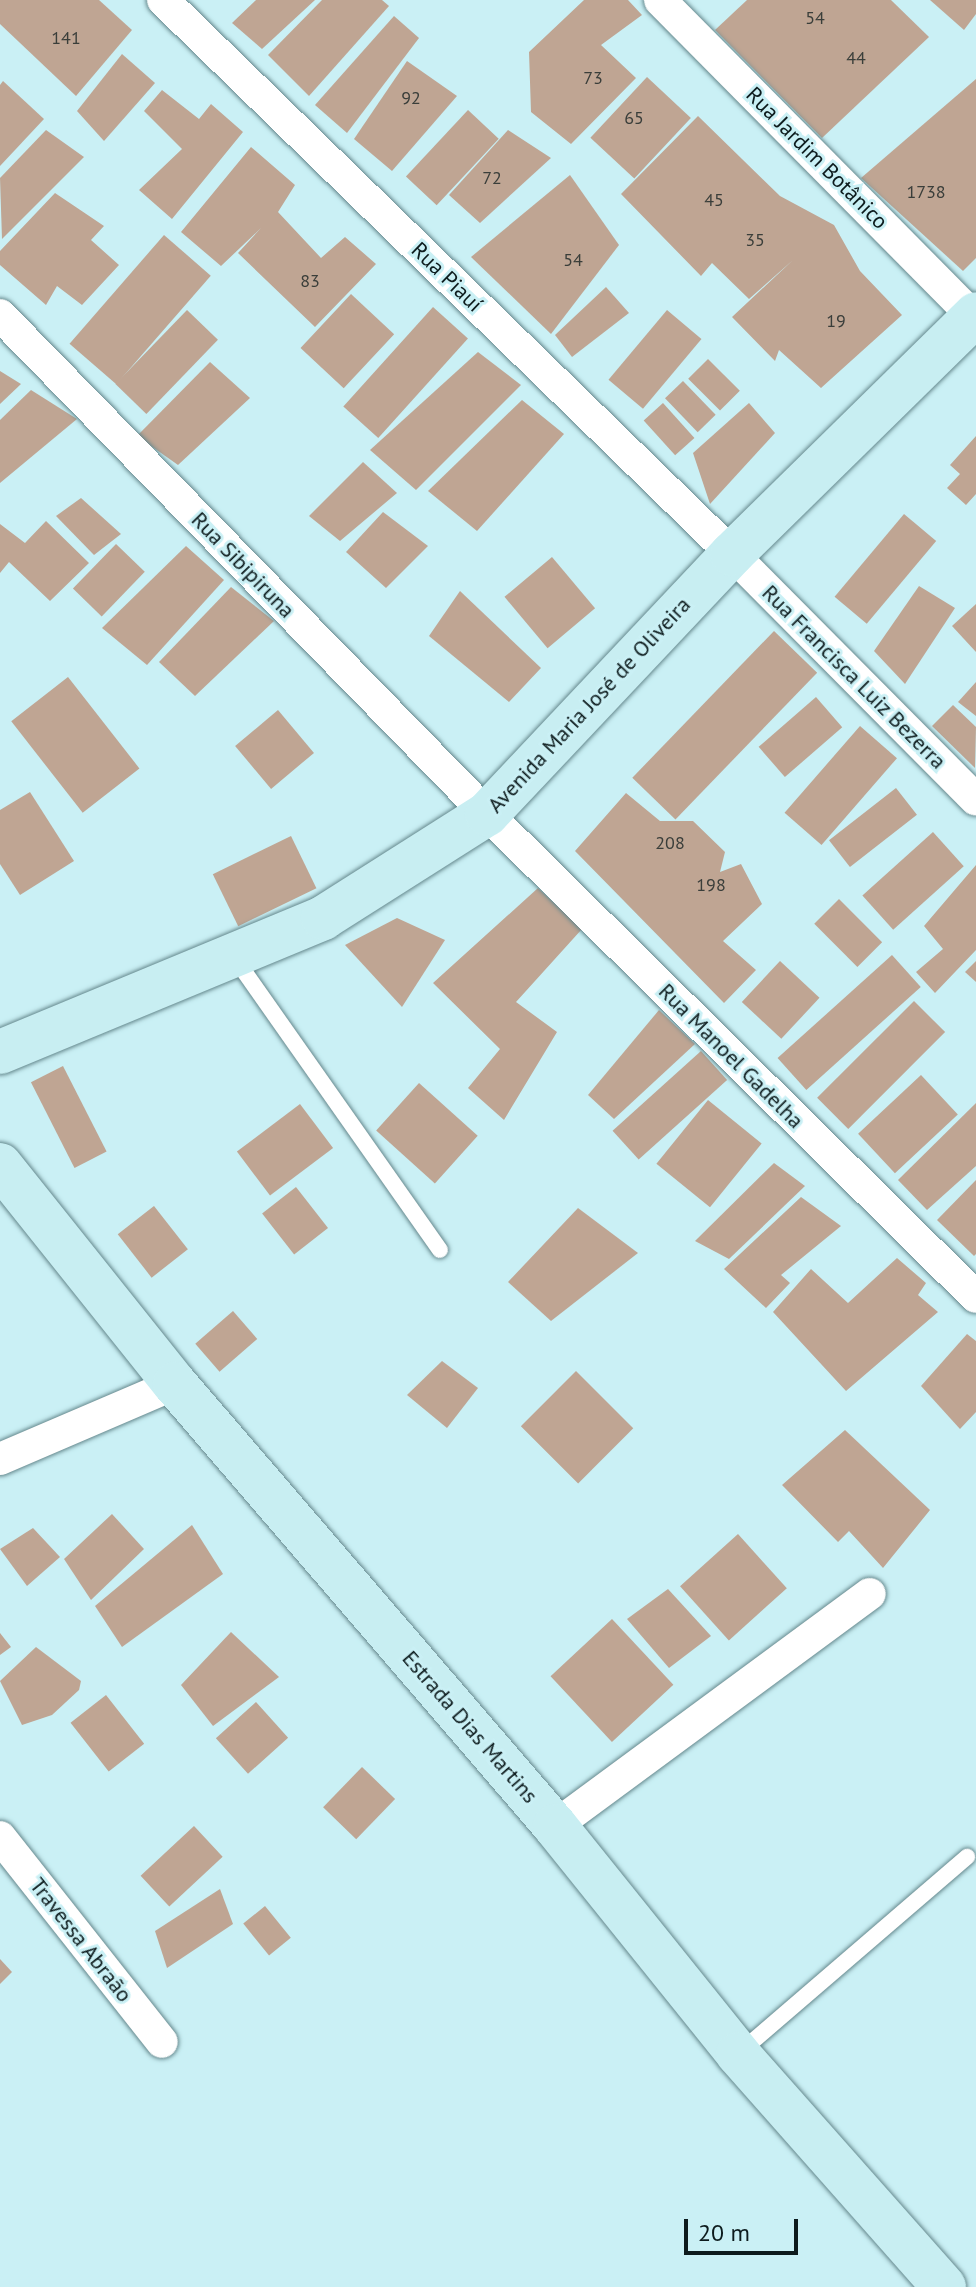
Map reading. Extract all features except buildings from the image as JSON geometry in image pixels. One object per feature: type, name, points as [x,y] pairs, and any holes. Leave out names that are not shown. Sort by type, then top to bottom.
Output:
[{"type":"street","name":"Rua Piauí","points":[[163,0],[732,554]]},
{"type":"street","name":"Rua Jardim Botânico","points":[[660,0],[975,317]]},
{"type":"street","name":"Rua Sibipiruna","points":[[0,315],[487,814]]},
{"type":"street","name":"Avenida Maria José de Oliveira","points":[[0,1052],[323,918],[487,814],[732,554],[975,317]]},
{"type":"street","name":"Rua Francisca Luiz Bezerra","points":[[732,554],[976,800]]},
{"type":"street","name":"Rua Manoel Gadelha","points":[[487,814],[976,1297]]},
{"type":"street","name":"Estrada Dias Martins","points":[[0,1165],[175,1384],[555,1826],[738,2054],[944,2287]]},
{"type":"street","points":[[0,1459],[175,1384]]},
{"type":"street","points":[[555,1826],[870,1594]]},
{"type":"street","name":"Travessa Abraão","points":[[0,1837],[162,2042]]},
{"type":"lane","points":[[233,956],[440,1250]]},
{"type":"lane","points":[[738,2054],[967,1857]]}]
